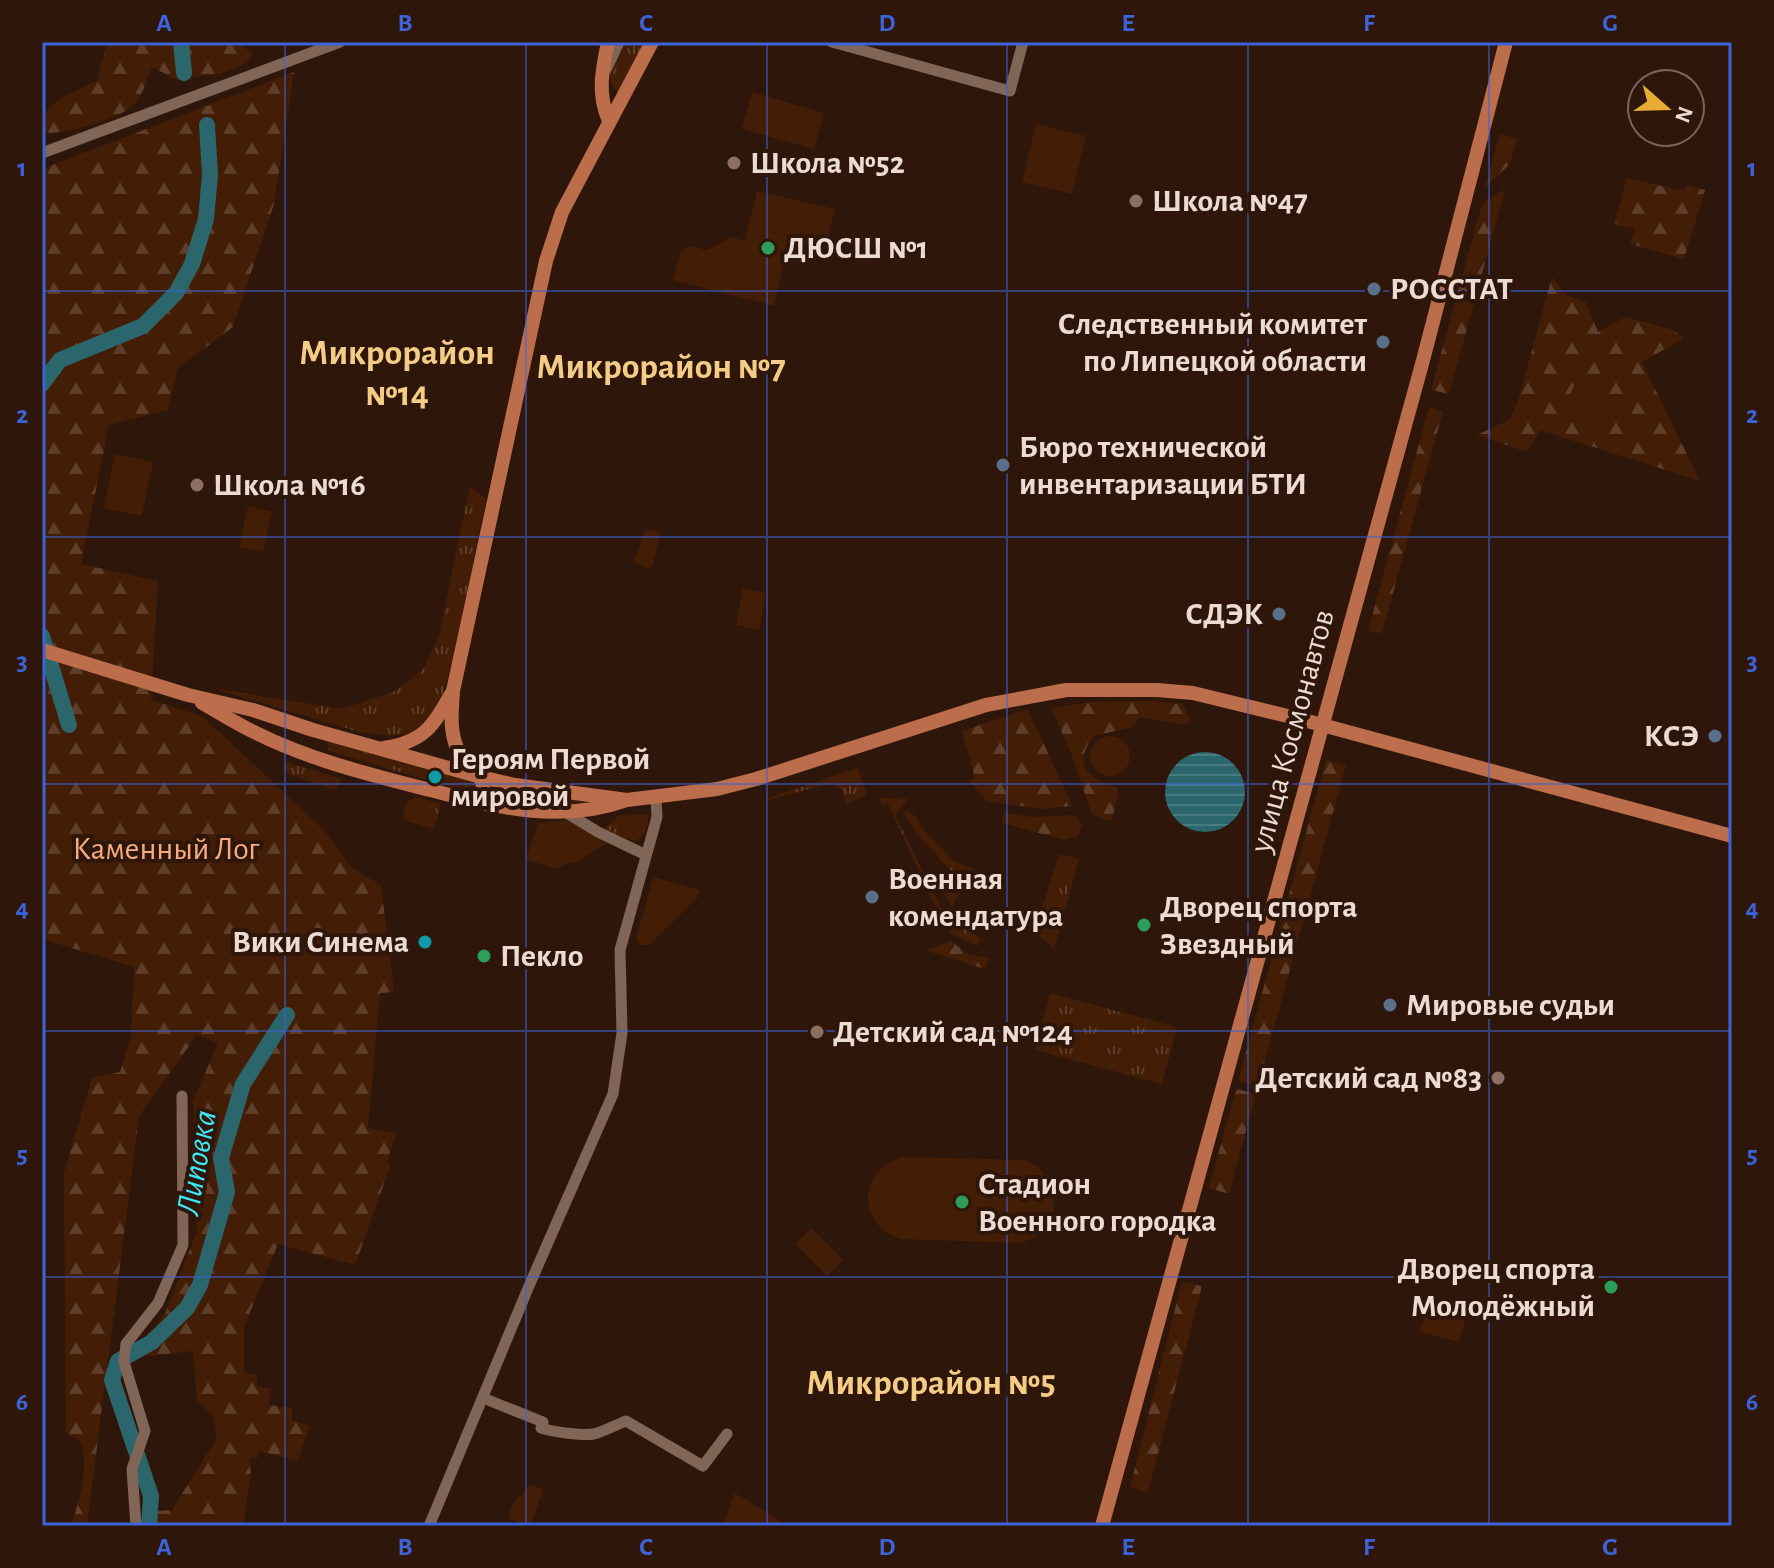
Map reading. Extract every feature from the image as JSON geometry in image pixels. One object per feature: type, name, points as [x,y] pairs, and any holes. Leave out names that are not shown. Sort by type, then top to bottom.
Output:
[{"type":"main road","points":[[608,42],[600,83],[603,108],[609,121]]},
{"type":"main road","points":[[471,801],[483,790],[481,777],[458,751],[451,727],[453,691],[546,261],[562,212],[652,42]]},
{"type":"main road","name":"улица Космонавтов","points":[[1102,1526],[1422,364],[1506,42]]},
{"type":"main road","points":[[42,650],[481,777],[515,785],[627,800]]},
{"type":"main road","points":[[184,693],[256,733],[325,761],[471,801],[520,811],[565,812],[586,811],[627,800],[717,789],[986,705],[1066,690],[1148,689],[1193,693],[1323,724],[1732,836]]},
{"type":"main road","points":[[379,748],[403,745],[429,730],[453,691]]},
{"type":"main road","points":[[285,746],[299,734],[320,732]]},
{"type":"main road","points":[[320,732],[322,739],[318,748],[325,761]]},
{"type":"street","points":[[42,153],[340,42]]},
{"type":"street","points":[[600,83],[619,42]]},
{"type":"street","points":[[832,42],[1010,91],[1023,42]]},
{"type":"street","points":[[429,1526],[613,1094],[622,1033],[620,950],[657,817],[656,798]]},
{"type":"street","points":[[565,812],[646,855]]},
{"type":"street","points":[[632,848],[643,847],[652,835]]},
{"type":"street","points":[[136,1526],[132,1469],[145,1431],[124,1362],[126,1344],[158,1303],[183,1245],[182,1096]]},
{"type":"street","points":[[483,1398],[543,1422],[541,1428],[559,1434],[578,1432],[591,1435],[626,1421],[703,1466],[727,1434]]},
{"type":"green space","points":[[107,42],[240,42],[253,53],[246,63],[223,73],[177,80],[152,67],[141,94],[130,108],[94,124],[47,133],[42,137],[42,115],[61,98],[97,81]]},
{"type":"green space","points":[[622,42],[647,42],[617,92],[610,73]]},
{"type":"green space","name":"Каменный Лог","points":[[294,72],[274,204],[233,327],[178,368],[168,410],[109,425],[81,564],[158,581],[151,700],[202,716],[324,830],[351,867],[381,885],[394,992],[380,993],[368,1128],[396,1133],[387,1162],[391,1164],[355,1265],[278,1244],[244,1327],[244,1373],[257,1375],[257,1386],[271,1389],[269,1405],[292,1408],[292,1420],[309,1426],[298,1461],[260,1451],[257,1458],[252,1457],[243,1526],[147,1526],[142,1512],[172,1510],[217,1438],[213,1416],[197,1400],[193,1351],[140,1357],[134,1349],[165,1314],[197,1231],[193,1101],[218,1043],[197,1035],[139,1116],[87,1526],[72,1526],[83,1482],[84,1460],[79,1439],[66,1435],[64,1173],[92,1078],[120,1072],[131,1036],[134,967],[42,939],[42,169]]},
{"type":"green space","points":[[752,92],[824,113],[814,149],[742,129]]},
{"type":"green space","points":[[1036,124],[1086,136],[1072,194],[1022,182]]},
{"type":"green space","points":[[1500,134],[1517,139],[1510,164],[1485,187]]},
{"type":"green space","points":[[1627,178],[1684,191],[1687,185],[1705,190],[1684,259],[1630,244],[1635,229],[1614,224]]},
{"type":"green space","points":[[1505,189],[1449,394],[1431,390],[1482,204]]},
{"type":"green space","name":"ДЮСШ №1","points":[[757,191],[835,209],[824,250],[783,267],[774,306],[673,280],[680,253],[689,246],[707,250],[731,237],[745,241]]},
{"type":"green space","points":[[1552,277],[1566,295],[1586,302],[1598,332],[1626,317],[1673,330],[1684,338],[1642,362],[1700,481],[1540,430],[1527,452],[1477,435],[1510,419],[1518,401]]},
{"type":"green space","points":[[1574,386],[1607,399],[1596,426],[1563,412]]},
{"type":"green space","points":[[1429,407],[1443,411],[1382,633],[1368,631]]},
{"type":"green space","points":[[115,454],[153,462],[142,516],[104,508]]},
{"type":"green space","points":[[470,486],[486,499],[454,656],[436,713],[412,733],[389,736],[359,732],[212,688],[342,709],[393,692],[422,671],[439,635]]},
{"type":"green space","points":[[248,506],[272,512],[263,552],[239,547]]},
{"type":"green space","points":[[645,529],[659,532],[660,536],[652,567],[648,569],[634,563]]},
{"type":"green space","points":[[743,588],[766,593],[759,630],[736,625]]},
{"type":"green space","points":[[1092,702],[1182,704],[1191,720],[1186,725],[1140,717],[1132,727],[1094,736],[1084,754],[1086,769],[1097,779],[1116,787],[1119,793],[1111,821],[1092,815],[1071,753],[1051,708]]},
{"type":"green space","points":[[1028,709],[1072,806],[1041,809],[986,801],[969,781],[975,778],[962,731]]},
{"type":"green space","points":[[1110,736],[1124,742],[1130,756],[1124,770],[1110,776],[1096,770],[1090,756],[1096,742]]},
{"type":"green space","points":[[332,740],[467,780],[475,783],[473,792],[328,751],[328,742]]},
{"type":"green space","points":[[1326,760],[1346,765],[1258,1086],[1238,1081]]},
{"type":"green space","points":[[284,761],[342,779],[335,790],[287,774]]},
{"type":"green space","points":[[858,768],[865,796],[846,804],[842,790],[832,783],[765,801],[765,799]]},
{"type":"green space","points":[[496,784],[607,800],[556,805],[493,800]]},
{"type":"green space","points":[[416,797],[441,804],[434,829],[403,820],[406,803]]},
{"type":"green space","points":[[879,798],[908,799],[895,815],[943,912],[981,939],[977,946],[951,934],[888,804],[882,806]]},
{"type":"green space","points":[[906,810],[916,816],[922,828],[953,860],[992,878],[990,886],[964,879],[952,908],[941,886],[950,870],[916,833],[904,814]]},
{"type":"green space","points":[[1004,813],[1031,817],[1075,815],[1082,825],[1078,836],[1065,840],[1002,823]]},
{"type":"green space","points":[[649,814],[645,833],[636,841],[605,828],[618,816]]},
{"type":"green space","points":[[567,820],[607,843],[574,863],[569,862],[556,869],[526,859],[538,823]]},
{"type":"green space","points":[[1059,854],[1079,859],[1054,949],[1035,931]]},
{"type":"green space","points":[[653,877],[700,890],[697,898],[649,945],[640,945],[636,939]]},
{"type":"green space","points":[[951,941],[970,955],[989,958],[985,969],[925,950]]},
{"type":"green space","points":[[1050,993],[1177,1027],[1162,1084],[1035,1050]]},
{"type":"green space","points":[[1236,1089],[1256,1094],[1229,1194],[1209,1188]]},
{"type":"green space","name":"Стадион Военного городка","points":[[903,1157],[1025,1160],[1039,1167],[1053,1187],[1054,1213],[1040,1234],[1023,1243],[901,1239],[886,1232],[876,1222],[868,1197],[877,1173],[888,1163]]},
{"type":"green space","points":[[811,1228],[843,1260],[827,1276],[795,1244]]},
{"type":"green space","points":[[1182,1282],[1202,1286],[1148,1492],[1130,1487]]},
{"type":"green space","points":[[1426,1310],[1465,1320],[1459,1342],[1420,1332]]},
{"type":"green space","points":[[530,1485],[543,1489],[531,1526],[508,1519],[512,1505]]},
{"type":"green space","points":[[734,1492],[788,1526],[723,1526]]},
{"type":"water","points":[[1205,752],[1220,755],[1233,764],[1242,777],[1245,792],[1242,807],[1233,820],[1220,829],[1205,832],[1190,829],[1177,820],[1168,807],[1165,792],[1168,777],[1177,764],[1190,755]]},
{"type":"waterway","name":"Липовка","points":[[181,42],[184,73]]},
{"type":"waterway","name":"Липовка","points":[[42,384],[60,360],[143,326],[176,293],[192,264],[206,219],[210,174],[207,125]]},
{"type":"waterway","name":"Липовка","points":[[42,636],[69,725]]},
{"type":"waterway","name":"Липовка","points":[[149,1526],[151,1496],[112,1380],[118,1361],[152,1342],[187,1308],[200,1285],[227,1192],[221,1158],[243,1084],[287,1015]]},
{"type":"place","name":"Школа №52","points":[[734,163]]},
{"type":"place","name":"Школа №47","points":[[1136,201]]},
{"type":"place","name":"ДЮСШ №1","points":[[768,248]]},
{"type":"place","name":"РОССТАТ","points":[[1374,289]]},
{"type":"place","name":"Следственный комитет по Липецкой области","points":[[1383,342]]},
{"type":"place","name":"Бюро технической инвентаризации БТИ","points":[[1003,465]]},
{"type":"place","name":"Школа №16","points":[[197,485]]},
{"type":"place","name":"СДЭК","points":[[1279,614]]},
{"type":"place","name":"КСЭ","points":[[1715,736]]},
{"type":"place","name":"Героям Первой мировой","points":[[435,777]]},
{"type":"place","name":"Военная комендатура","points":[[872,897]]},
{"type":"place","name":"Дворец спорта Звездный","points":[[1144,925]]},
{"type":"place","name":"Вики Синема","points":[[425,942]]},
{"type":"place","name":"Пекло","points":[[484,956]]},
{"type":"place","name":"Мировые судьи","points":[[1390,1005]]},
{"type":"place","name":"Детский сад №124","points":[[817,1032]]},
{"type":"place","name":"Детский сад №83","points":[[1498,1078]]},
{"type":"place","name":"Стадион Военного городка","points":[[962,1202]]},
{"type":"place","name":"Дворец спорта Молодёжный","points":[[1611,1287]]},
{"type":"district","name":"Микрорайон №7","points":[[661,367]]},
{"type":"district","name":"Микрорайон №14","points":[[397,374]]},
{"type":"district","name":"Микрорайон №5","points":[[931,1383]]}]
